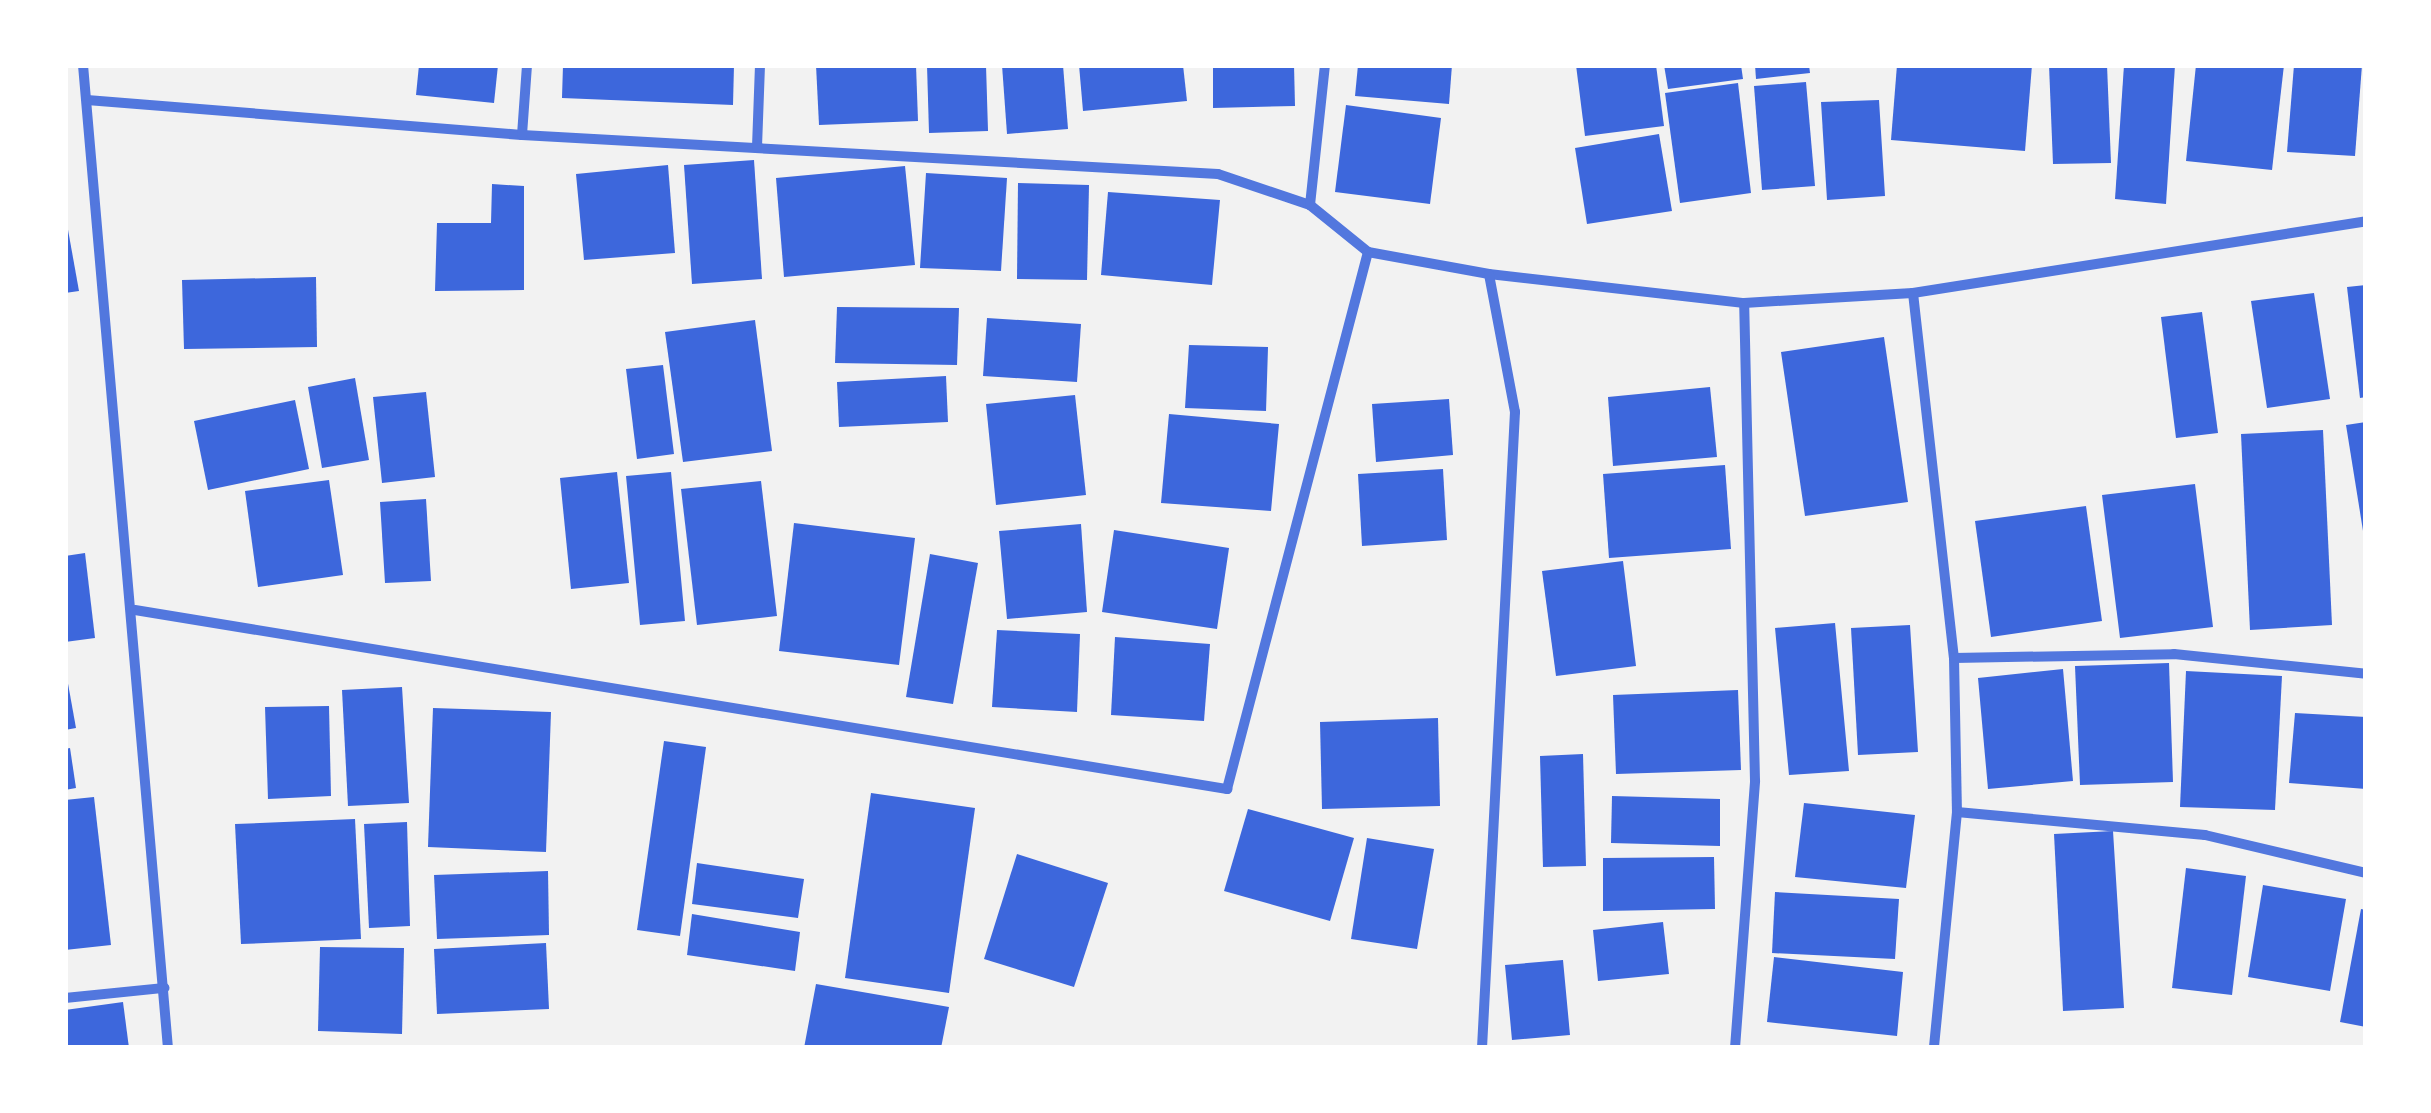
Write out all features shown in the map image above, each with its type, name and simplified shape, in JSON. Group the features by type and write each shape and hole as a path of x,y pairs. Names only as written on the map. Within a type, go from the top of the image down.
{"street":[{"path":"83,65 135,610 168,1048"},
{"path":"522,135 527,65"},
{"path":"758,147 760,65"},
{"path":"1310,204 1325,65"},
{"path":"87,100 522,135 1218,174 1310,204 1368,252 1489,274 1744,303 1913,292 2366,221"},
{"path":"135,610 1227,789 1368,252"},
{"path":"1482,1048 1516,412 1489,274"},
{"path":"1913,292 1954,658 1957,812 1934,1048"},
{"path":"1735,1048 1755,781 1744,303"},
{"path":"1954,658 2174,654 2366,674"},
{"path":"1957,812 2205,835 2366,873"},
{"path":"65,998 164,988"}],"building":[{"path":"419,65 498,65 494,103 416,95"},
{"path":"563,65 734,65 733,105 562,98"},
{"path":"816,65 916,65 918,121 819,125"},
{"path":"927,65 986,65 988,131 929,133"},
{"path":"1002,65 1063,65 1068,129 1007,134"},
{"path":"1079,65 1183,65 1187,101 1083,111"},
{"path":"1213,65 1294,65 1295,106 1213,108"},
{"path":"1358,65 1452,65 1449,104 1355,96"},
{"path":"1576,65 1656,65 1664,126 1585,136"},
{"path":"1664,65 1741,65 1743,79 1668,89"},
{"path":"1755,65 1809,65 1810,73 1756,79"},
{"path":"1897,65 2032,65 2025,151 1891,140"},
{"path":"2049,65 2107,65 2111,163 2053,164"},
{"path":"2124,65 2175,65 2166,204 2115,199"},
{"path":"2196,65 2284,65 2272,170 2186,161"},
{"path":"2294,65 2362,65 2355,156 2287,152"},
{"path":"1806,82 1815,186 1762,190 1754,86"},
{"path":"1738,83 1751,193 1680,203 1665,93"},
{"path":"1879,100 1885,196 1827,200 1821,102"},
{"path":"1346,105 1441,118 1430,204 1335,192"},
{"path":"1659,134 1672,211 1587,224 1575,148"},
{"path":"754,160 762,279 692,284 684,165"},
{"path":"668,165 675,253 584,260 576,174"},
{"path":"905,166 915,265 784,277 776,178"},
{"path":"926,173 1007,178 1001,271 920,268"},
{"path":"1018,183 1089,185 1087,280 1017,279"},
{"path":"492,184 524,186 524,290 435,291 437,223 491,223"},
{"path":"1108,192 1220,200 1212,285 1101,275"},
{"path":"65,213 79,291 65,293"},
{"path":"316,277 317,347 184,349 182,280"},
{"path":"2366,285 2366,397 2360,398 2347,287"},
{"path":"2314,293 2330,399 2267,408 2251,301"},
{"path":"837,307 959,308 957,365 835,363"},
{"path":"2202,312 2218,433 2176,438 2161,317"},
{"path":"987,318 1081,324 1077,382 983,376"},
{"path":"755,320 772,451 683,462 665,332"},
{"path":"1884,337 1908,502 1805,516 1781,352"},
{"path":"1189,345 1268,347 1266,411 1185,408"},
{"path":"663,365 674,454 637,459 626,369"},
{"path":"946,376 948,422 839,427 837,382"},
{"path":"355,378 369,460 322,468 308,387"},
{"path":"1710,387 1717,457 1613,466 1608,397"},
{"path":"426,392 435,477 382,483 373,397"},
{"path":"1075,395 1086,495 996,505 986,404"},
{"path":"1449,399 1453,455 1376,462 1372,404"},
{"path":"295,400 309,469 208,490 194,421"},
{"path":"1169,414 1279,424 1271,511 1161,503"},
{"path":"2366,422 2366,537 2364,537 2346,425"},
{"path":"2323,430 2332,625 2250,630 2241,434"},
{"path":"1725,465 1731,549 1609,558 1603,474"},
{"path":"1443,469 1447,540 1362,546 1358,474"},
{"path":"617,472 629,583 571,589 560,478"},
{"path":"671,472 685,621 640,625 626,476"},
{"path":"329,480 343,575 258,587 245,491"},
{"path":"761,481 777,616 697,625 681,489"},
{"path":"2195,484 2213,627 2120,638 2102,495"},
{"path":"426,499 431,581 385,583 380,502"},
{"path":"2086,506 2102,621 1991,637 1975,521"},
{"path":"794,523 915,538 899,665 779,651"},
{"path":"1081,524 1087,612 1007,619 999,531"},
{"path":"1114,530 1229,548 1217,629 1102,612"},
{"path":"85,553 95,638 65,642 65,556"},
{"path":"930,554 978,563 953,704 906,697"},
{"path":"1623,561 1636,666 1556,676 1542,571"},
{"path":"1835,623 1849,771 1789,775 1775,628"},
{"path":"1910,625 1918,752 1858,755 1851,628"},
{"path":"997,630 1080,634 1077,712 992,707"},
{"path":"1115,637 1210,644 1204,721 1111,715"},
{"path":"2169,663 2173,782 2080,785 2075,666"},
{"path":"65,667 76,728 65,730"},
{"path":"2063,669 2073,781 1988,789 1978,678"},
{"path":"2186,671 2282,676 2275,810 2180,807"},
{"path":"402,687 409,803 348,806 342,690"},
{"path":"1738,690 1741,770 1616,774 1613,695"},
{"path":"329,706 331,796 268,799 265,707"},
{"path":"433,708 551,712 546,852 428,847"},
{"path":"2295,713 2366,717 2366,789 2289,783"},
{"path":"1438,718 1440,806 1322,809 1320,722"},
{"path":"664,741 706,747 680,936 637,930"},
{"path":"70,748 76,788 65,790 65,749"},
{"path":"1583,754 1586,866 1543,867 1540,756"},
{"path":"871,793 975,808 949,993 845,978"},
{"path":"1612,796 1720,799 1720,846 1611,843"},
{"path":"94,797 111,945 65,950 65,800"},
{"path":"1804,803 1915,815 1906,888 1795,877"},
{"path":"1248,809 1354,838 1330,921 1224,891"},
{"path":"355,819 361,939 241,944 235,824"},
{"path":"407,822 410,926 369,928 364,824"},
{"path":"2113,831 2124,1008 2063,1011 2054,834"},
{"path":"1367,838 1434,849 1417,949 1351,939"},
{"path":"1017,854 1108,883 1074,987 984,959"},
{"path":"1714,857 1715,909 1603,911 1603,858"},
{"path":"697,863 804,879 798,918 692,904"},
{"path":"2186,868 2246,876 2232,995 2172,988"},
{"path":"548,871 549,935 437,939 434,875"},
{"path":"2263,885 2346,899 2330,991 2248,977"},
{"path":"1775,892 1899,899 1895,959 1772,953"},
{"path":"2361,909 2366,910 2366,1027 2340,1022"},
{"path":"692,914 800,932 795,971 687,955"},
{"path":"1663,922 1669,974 1598,981 1593,930"},
{"path":"546,943 549,1009 437,1014 434,949"},
{"path":"320,947 404,948 402,1034 318,1031"},
{"path":"1774,957 1903,972 1897,1036 1767,1022"},
{"path":"1563,960 1570,1035 1512,1040 1505,965"},
{"path":"816,984 949,1007 941,1048 804,1048"},
{"path":"123,1002 129,1048 65,1048 65,1010"}]}
